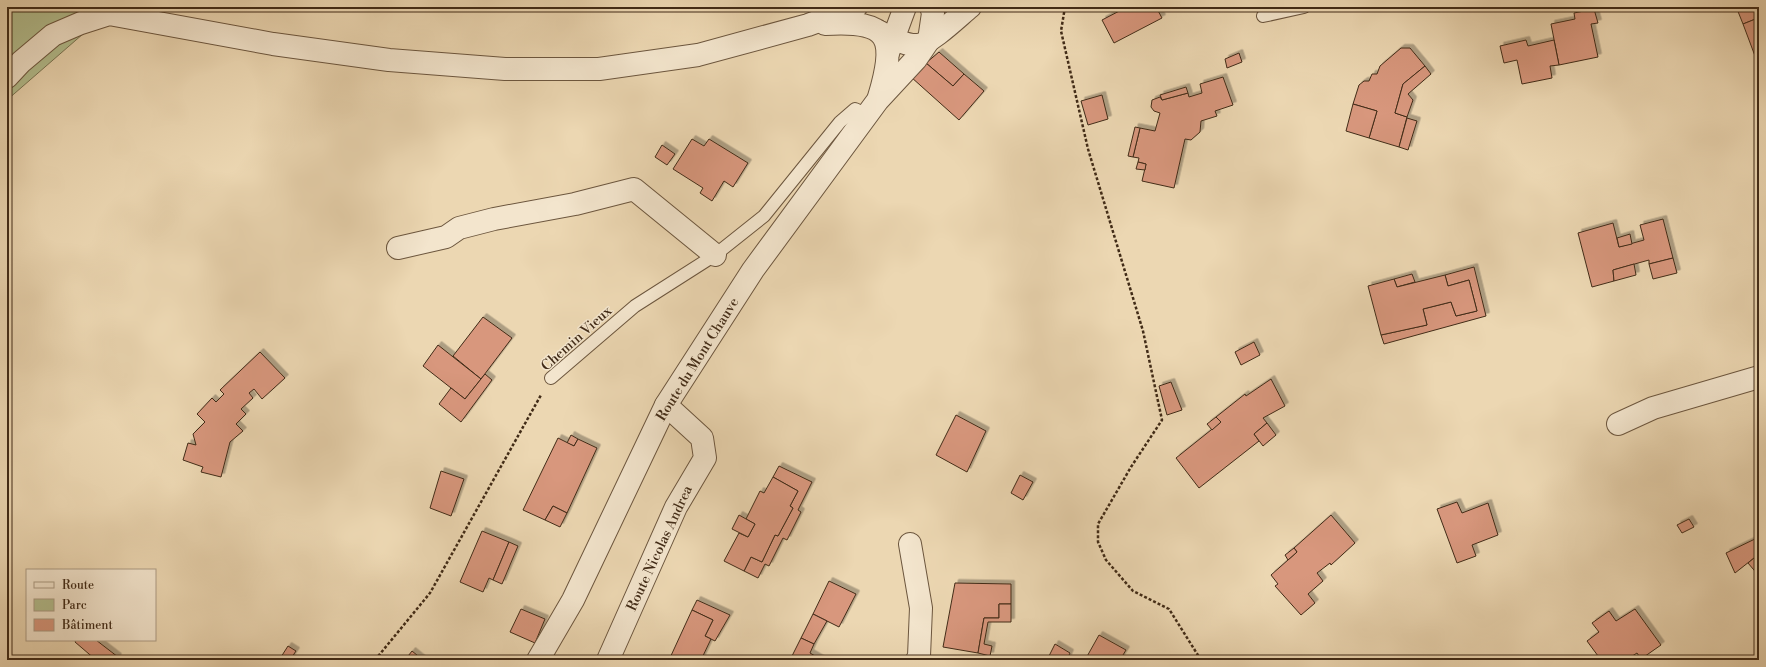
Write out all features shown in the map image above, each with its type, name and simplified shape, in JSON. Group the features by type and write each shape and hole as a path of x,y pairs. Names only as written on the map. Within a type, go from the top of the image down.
{"street":[{"path":"7,77 21,62 53,35 81,23 110,14 273,44 389,60 505,69 599,69 698,55 808,25 856,7"},
{"path":"873,107 886,73 887,41 905,7"},
{"path":"873,107 916,59 929,40 934,13 931,7"},
{"path":"808,25 845,23 859,24 887,41 918,45 929,40 970,7"},
{"name":"Route du Mont Chauve","path":"538,660 573,600 666,405 753,270 873,107"},
{"path":"398,248 446,236 460,228 494,219 575,204 634,189 715,255"},
{"path":"1618,424 1653,408 1759,377"},
{"name":"Route Nicolas Andrea","path":"608,660 676,507 705,458 702,438 666,405"},
{"path":"910,544 920,608 919,656 917,660"}],"lane":[{"path":"1263,16 1304,7"},
{"name":"Chemin Vieux","path":"551,378 634,306 715,255 764,216 840,122 855,109 873,107"}],"path":[{"path":"1065,7 1061,31 1088,148 1143,331 1162,420 1131,467 1098,524 1098,542 1106,560 1133,591 1169,610 1201,660"},
{"name":"Chemin Vieux","path":"375,660 430,593 488,493 551,378"}],"green space":[{"path":"7,7 114,7 7,100"}],"building":[{"path":"1127,7 1156,7 1162,18 1114,43 1102,20"},
{"path":"1743,7 1754,7 1758,18 1743,24 1737,9"},
{"path":"1594,9 1598,23 1591,24 1598,57 1559,65 1551,24 1575,19 1574,13"},
{"path":"1758,18 1759,55 1755,56 1743,24"},
{"path":"1526,40 1528,46 1554,40 1559,65 1550,66 1552,78 1522,84 1517,60 1504,63 1500,46"},
{"path":"1401,48 1410,48 1425,66 1403,84 1395,113 1407,117 1399,147 1369,138 1377,111 1353,104 1359,85 1364,81 1369,81 1372,74 1377,74 1380,66"},
{"path":"939,52 964,74 953,86 926,63"},
{"path":"1239,53 1242,62 1227,68 1225,59"},
{"path":"926,63 953,86 964,74 984,91 959,120 911,77"},
{"path":"1425,66 1431,74 1408,94 1413,100 1407,117 1395,113 1403,84"},
{"path":"1223,77 1233,105 1215,111 1217,116 1201,121 1200,132 1191,140 1185,139 1174,188 1142,181 1146,164 1138,162 1139,158 1133,157 1140,128 1155,131 1160,113 1154,111 1151,107 1152,100 1160,97 1162,100 1188,93 1189,97 1202,93 1200,84"},
{"path":"1186,87 1188,93 1162,100 1160,95"},
{"path":"1102,95 1108,119 1088,125 1081,101"},
{"path":"1353,104 1377,111 1369,138 1346,131"},
{"path":"1407,118 1417,121 1408,150 1399,147"},
{"path":"1135,127 1140,128 1133,157 1128,156"},
{"path":"692,139 704,146 709,139 748,163 733,187 724,181 712,201 700,193 703,188 673,169"},
{"path":"662,145 675,154 667,165 655,157"},
{"path":"1138,162 1146,164 1145,170 1136,169"},
{"path":"1663,219 1673,258 1649,264 1649,260 1613,270 1614,281 1592,287 1578,233 1613,223 1619,247 1644,240 1640,225"},
{"path":"1630,234 1632,244 1619,247 1617,238"},
{"path":"1673,258 1677,273 1653,279 1649,264"},
{"path":"1634,264 1636,275 1614,281 1613,270"},
{"path":"1474,267 1486,316 1384,344 1381,335 1427,325 1423,309 1451,302 1456,316 1477,311 1469,280 1448,286 1445,275"},
{"path":"1412,274 1415,282 1397,287 1394,279"},
{"path":"1445,275 1448,286 1469,280 1477,311 1456,316 1451,302 1423,309 1427,325 1381,335 1368,286 1394,279 1397,287"},
{"path":"483,317 512,338 481,379 453,356"},
{"path":"1254,342 1260,355 1241,365 1235,352"},
{"path":"438,345 481,379 465,399 423,366"},
{"path":"260,352 285,378 262,399 254,389 249,393 253,398 241,409 246,414 236,424 243,431 230,442 221,477 201,472 203,467 183,460 188,443 196,445 193,434 205,422 197,414 212,398 216,402 224,394 220,390"},
{"path":"485,374 492,380 461,422 439,404 451,388 465,399"},
{"path":"1271,379 1285,406 1263,418 1267,423 1254,434 1259,441 1199,488 1176,458 1221,422 1216,417 1245,394 1246,396"},
{"path":"1171,382 1182,410 1167,415 1159,386"},
{"path":"956,415 986,431 967,472 936,455"},
{"path":"1216,417 1221,422 1212,430 1207,424"},
{"path":"1267,423 1276,435 1263,446 1254,434"},
{"path":"571,435 578,439 574,446 567,443"},
{"path":"558,438 574,446 578,439 597,448 567,513 553,506 545,520 523,510"},
{"path":"779,466 812,482 798,510 801,512 787,540 783,538 769,566 765,564 758,578 744,571 751,557 762,562 775,535 778,536 793,508 790,506 798,491 773,477"},
{"path":"441,471 464,479 451,516 430,508"},
{"path":"1020,475 1033,482 1023,500 1011,493"},
{"path":"773,477 798,491 790,506 793,508 778,536 775,535 762,562 751,557 744,571 724,561 739,533 748,537 755,524 746,519 760,491 764,493"},
{"path":"1457,502 1462,513 1488,503 1498,535 1472,545 1476,556 1457,563 1437,509"},
{"path":"553,506 567,513 560,527 545,520"},
{"path":"739,515 755,524 748,537 732,529"},
{"path":"1331,515 1355,543 1331,565 1330,563 1317,573 1323,581 1308,594 1315,603 1301,615 1275,586 1278,584 1271,575 1297,552 1294,548"},
{"path":"1689,519 1694,527 1682,533 1677,525"},
{"path":"482,531 509,542 493,580 489,578 483,592 460,582"},
{"path":"1759,537 1759,554 1735,573 1726,553"},
{"path":"509,542 518,546 502,584 493,580"},
{"path":"1294,548 1297,552 1288,560 1285,555"},
{"path":"1759,554 1759,576 1748,563"},
{"path":"829,581 856,594 839,627 813,614"},
{"path":"955,583 1011,584 1011,604 999,604 999,618 984,618 978,653 943,647"},
{"path":"697,600 730,615 715,641 705,636 713,620 692,610"},
{"path":"999,604 1011,604 1011,622 988,622 984,644 992,646 990,656 978,653 984,618 999,618"},
{"path":"521,609 545,619 535,643 510,632"},
{"path":"1635,609 1661,645 1641,659 1637,653 1626,660 1601,660 1587,641 1599,632 1592,623 1609,611 1616,621"},
{"path":"692,610 713,620 705,636 711,639 701,660 669,660"},
{"path":"813,614 827,621 814,644 801,638"},
{"path":"1099,635 1126,650 1120,660 1085,660"},
{"path":"801,638 814,644 810,653 822,660 790,660"},
{"path":"97,641 118,657 116,660 96,660 75,642"},
{"path":"1055,644 1070,653 1067,660 1047,660"},
{"path":"288,646 296,651 290,660 286,660 281,657"},
{"path":"412,651 423,660 405,660"}]}
